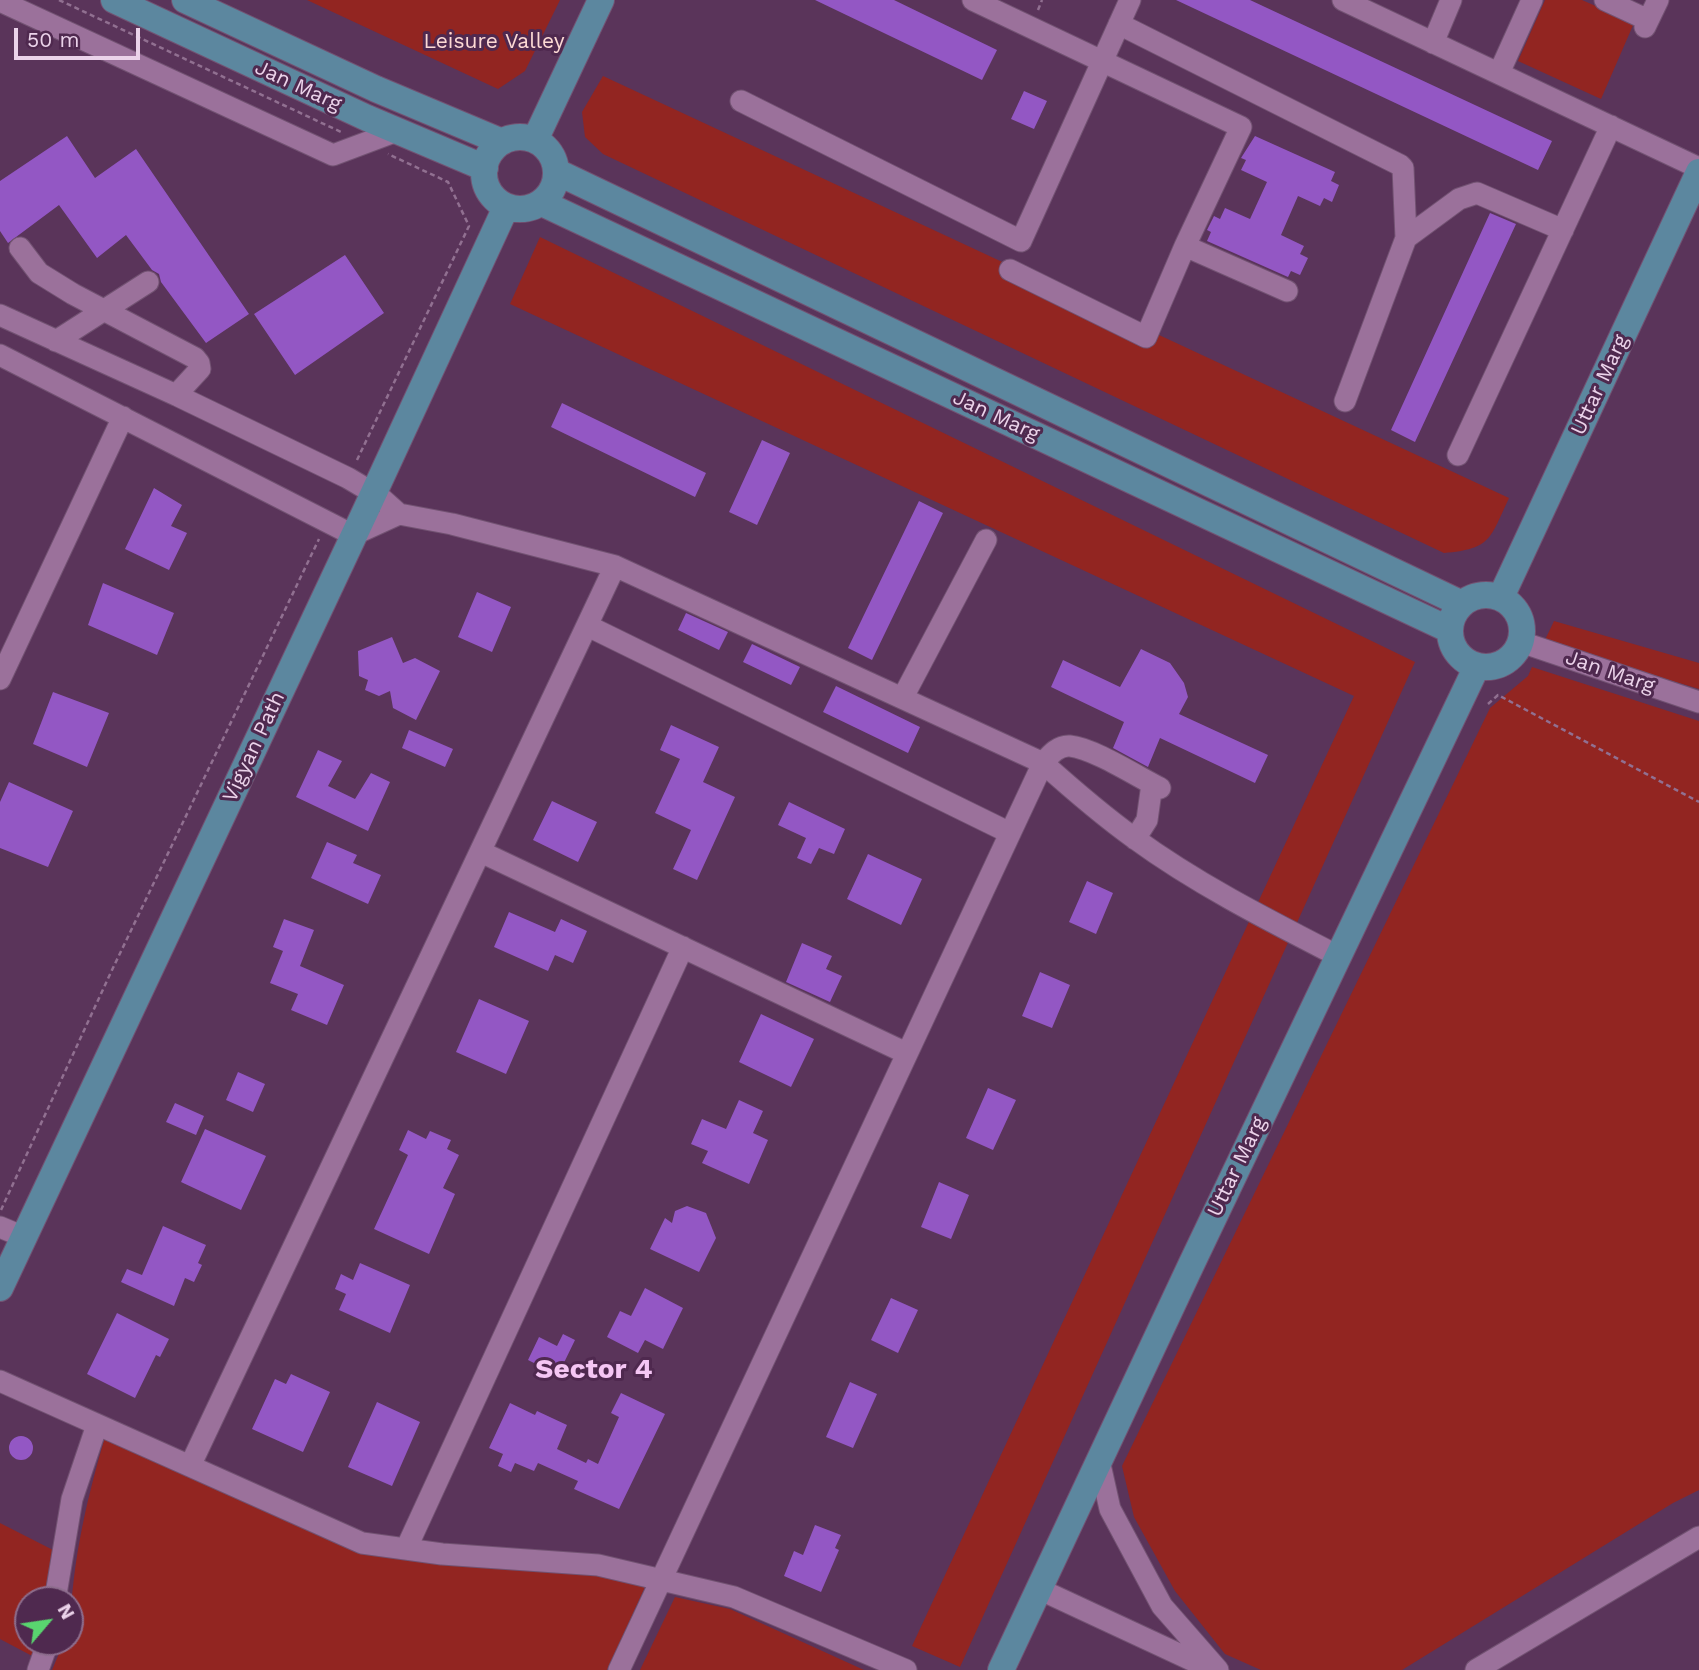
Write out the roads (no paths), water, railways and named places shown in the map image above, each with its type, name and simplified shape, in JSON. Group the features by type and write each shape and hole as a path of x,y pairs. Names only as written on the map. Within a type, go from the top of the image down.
{"main road":[{"name":"Jan Marg","path":"114,0 397,131 485,168"},
{"name":"Jan Marg","path":"185,0 376,89 502,142"},
{"path":"535,140 600,0"},
{"path":"523,137 535,140 554,160 554,188 542,203 527,209 506,206 494,198 487,187 485,168 487,159 502,142 523,137"},
{"name":"Uttar Marg","path":"1501,597 1699,170"},
{"name":"Jan Marg","path":"556,172 1462,604"},
{"name":"Jan Marg","path":"542,203 1450,630"},
{"name":"Vigyan Path","path":"0,1288 12,1232 374,494 506,206"},
{"path":"1489,594 1501,597 1512,605 1520,617 1522,629 1521,642 1513,656 1500,664 1484,667 1460,656 1453,644 1450,630 1453,616 1462,604 1473,597 1489,594"},
{"name":"Uttar Marg","path":"1001,1670 1477,666"}],"street":[{"path":"973,0 1101,62 1241,127 1146,337 1008,276 1021,241 1101,62 1130,0"},
{"path":"1343,0 1699,170"},
{"path":"1433,43 1451,0"},
{"path":"1499,73 1532,0"},
{"path":"1605,0 1646,24 1658,0"},
{"path":"0,1 332,155 397,131"},
{"path":"1119,24 1400,165 1404,172 1406,238 1345,401"},
{"path":"741,101 1021,241"},
{"path":"1458,455 1611,126"},
{"path":"1406,238 1459,199 1477,193 1563,230"},
{"path":"1185,246 1287,291"},
{"path":"20,248 39,274 195,358 200,369 176,395"},
{"path":"56,341 148,282"},
{"path":"0,315 176,395 348,478 399,514 452,524 615,566 1043,763 1135,839 1227,898 1338,956"},
{"path":"0,355 353,535 399,514"},
{"path":"0,679 123,417"},
{"path":"903,697 986,540"},
{"path":"190,1466 615,566"},
{"path":"588,626 1010,833"},
{"name":"Jan Marg","path":"1521,642 1699,702"},
{"path":"619,1670 1043,763 1056,749 1069,746 1090,752 1156,786 1147,820 1135,839"},
{"path":"481,852 906,1054"},
{"path":"405,1549 683,947"},
{"path":"0,1381 362,1543 442,1554 598,1564 734,1597 906,1670"},
{"path":"57,1586 72,1499 97,1425"},
{"path":"1099,1460 1110,1509 1162,1606 1219,1670"},
{"path":"1476,1670 1699,1537"},
{"path":"1039,1589 1213,1670"}],"district":[{"name":"Sector 4","path":"594,1370"}],"park label":[{"name":"Leisure Valley","path":"494,42"}]}
